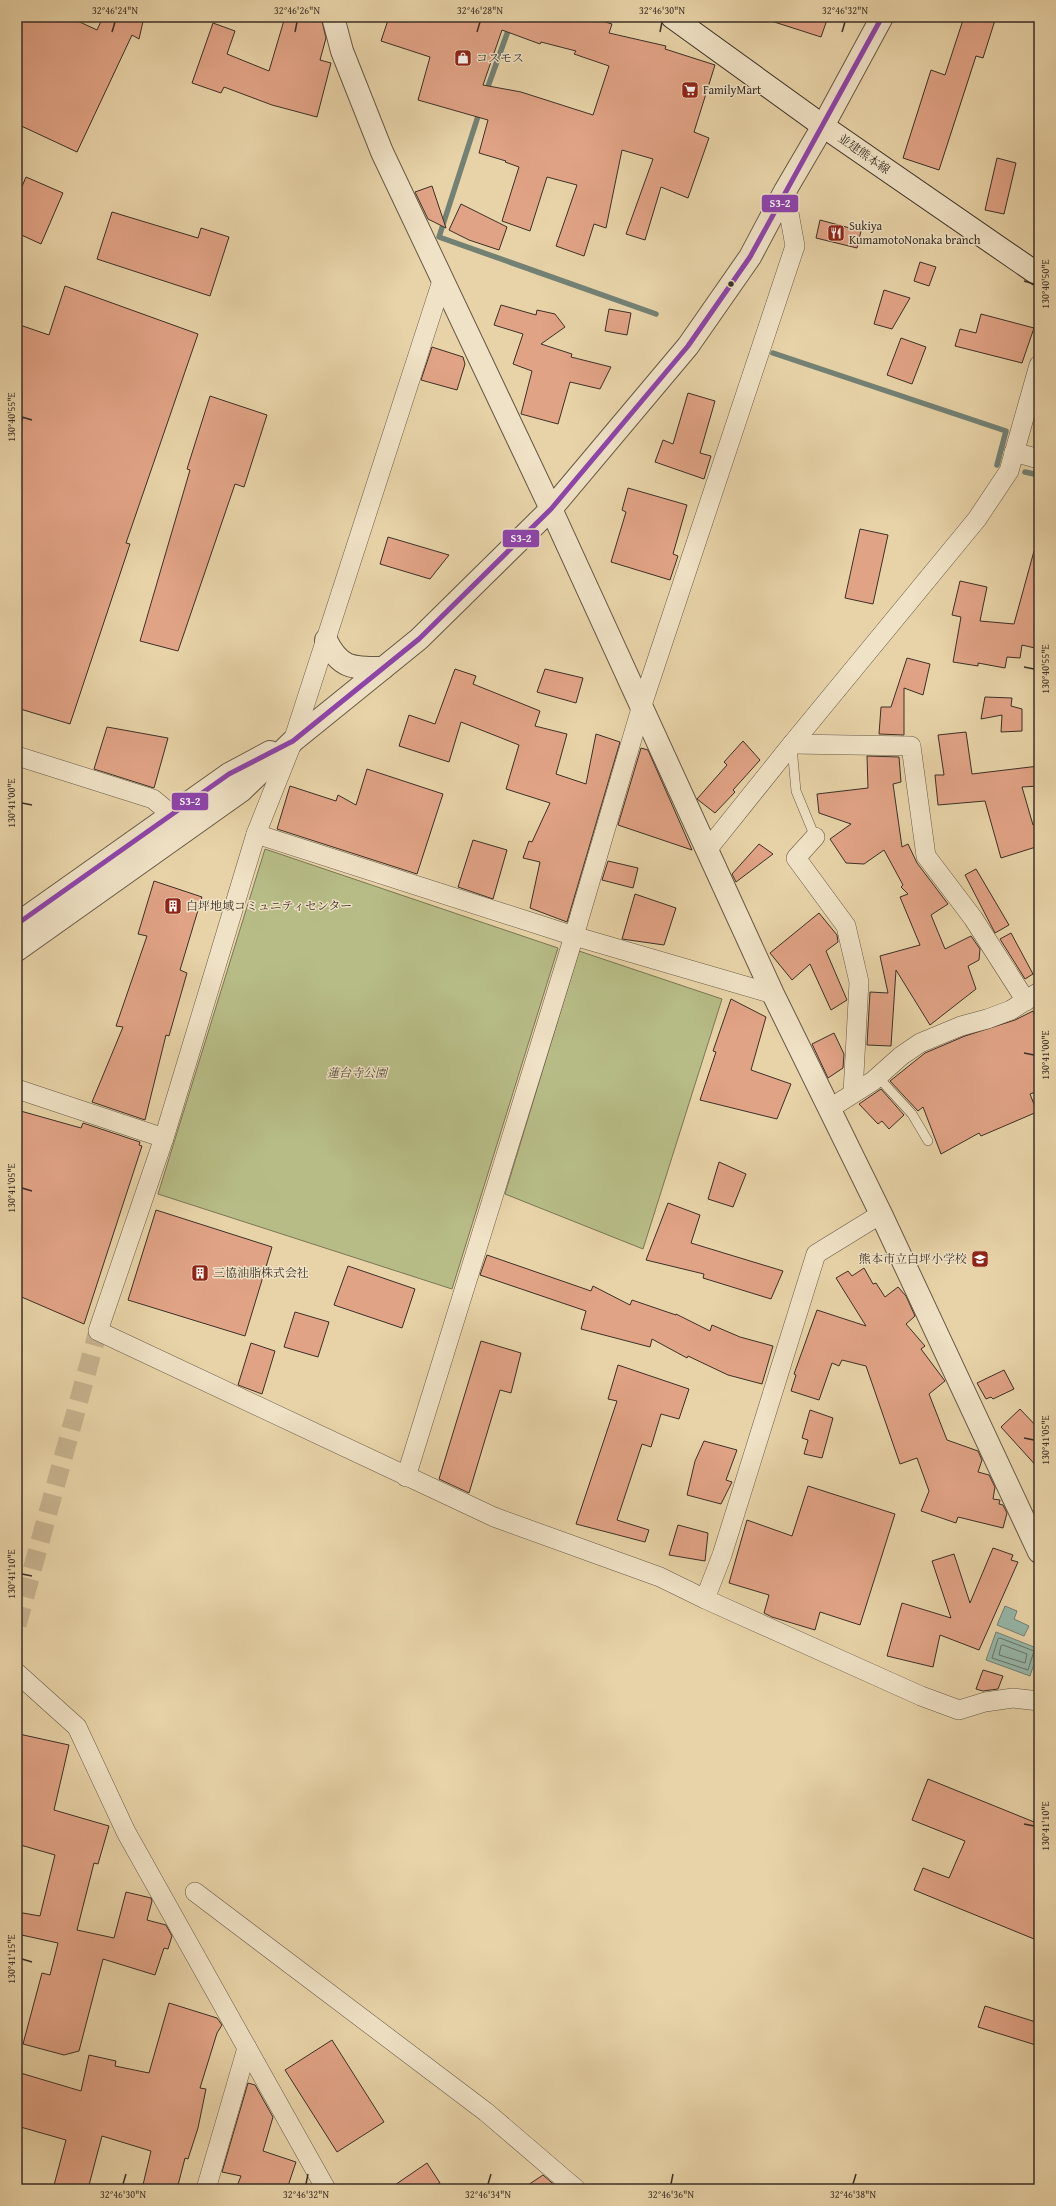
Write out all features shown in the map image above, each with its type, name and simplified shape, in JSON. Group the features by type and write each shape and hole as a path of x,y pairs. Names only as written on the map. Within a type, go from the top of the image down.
{"street":[{"path":"333,17 342,51 382,152 551,509 773,994 828,1109 881,1214 1039,1552"},
{"path":"17,950 241,791 293,741 419,639 551,509 688,346 750,257 784,191 823,126 882,17"},
{"name":"並建熊本線","path":"676,18 823,126 1039,275"},
{"path":"406,1477 574,936 642,705 796,246 784,191"},
{"path":"442,280 293,741 256,834 164,1138 98,1331 406,1477 494,1517 660,1577 705,1600 921,1696 959,1710 985,1702 1013,1698 1039,1701"},
{"path":"707,850 977,519 1009,471 1039,365"},
{"path":"1014,452 1039,459"},
{"path":"326,640 333,656 346,664 360,668 383,668"},
{"path":"17,924 229,774 293,741"},
{"path":"792,744 911,746 926,856 1033,996 1004,1013 961,1026 920,1043 901,1056 878,1077 828,1109"},
{"path":"17,756 153,799 171,814"},
{"path":"256,834 574,936 773,994"},
{"path":"815,837 796,858 846,926 859,982 853,1094"},
{"path":"17,1089 164,1138"},
{"path":"705,1600 722,1555 816,1254 881,1214"},
{"path":"17,1673 76,1727 126,1832 326,2189"},
{"path":"195,1892 486,2112 576,2189"},
{"path":"206,2189 247,2048"}],"lane":[{"path":"792,744 796,791 815,837"},
{"path":"878,1077 912,1114 928,1141"}],"green space":[{"name":"蓮台寺公園","path":"265,849 558,948 452,1289 158,1194"},
{"path":"579,951 722,999 643,1249 505,1194"}],"water":[{"path":"1005,1606 1017,1611 1014,1619 1029,1626 1024,1636 997,1625"},
{"path":"996,1632 1039,1649 1030,1676 986,1660"}],"building":[{"path":"17,17 69,17 97,30 103,17 144,17 139,39 132,35 77,152 17,124"},
{"path":"285,17 321,17 326,38 320,60 331,63 317,117 272,105 224,87 221,93 192,83 213,23 235,31 227,54 269,71"},
{"path":"389,17 573,17 585,20 588,17 612,24 609,33 666,46 665,49 715,65 694,132 709,138 688,198 661,187 645,240 626,234 653,159 622,150 606,228 594,224 584,256 556,246 577,185 547,177 530,231 502,221 519,167 505,162 506,161 479,153 488,120 418,100 430,57 381,41","holes":["502,30 540,44 541,42 576,51 574,54 609,66 593,115 521,92 483,85"]},
{"path":"769,17 828,17 821,37 768,20"},
{"path":"964,17 996,17 983,58 976,56 939,170 903,158 931,70 945,75"},
{"path":"997,158 1016,163 1004,214 985,210"},
{"path":"26,177 63,193 41,244 17,233 17,198"},
{"path":"432,186 446,228 428,219 415,192"},
{"path":"461,204 507,227 499,250 469,240 449,230"},
{"path":"112,212 198,238 201,228 229,237 210,296 97,259"},
{"path":"820,220 861,231 857,248 816,238"},
{"path":"920,262 936,267 929,286 914,281"},
{"path":"65,286 198,334 126,543 130,544 70,724 17,708 17,438 23,418 17,417 17,324 49,335"},
{"path":"884,290 910,298 892,329 874,324"},
{"path":"501,305 536,315 537,310 555,314 565,327 541,344 572,354 571,357 611,367 600,389 570,382 558,424 521,414 532,371 513,364 523,334 494,325"},
{"path":"609,309 631,313 627,335 605,331"},
{"path":"981,314 1034,328 1022,363 955,346 960,329 976,333"},
{"path":"901,338 926,347 912,384 887,375"},
{"path":"432,347 463,357 465,364 457,390 421,380"},
{"path":"688,393 715,401 700,453 711,456 704,479 655,462 663,440 673,444"},
{"path":"210,396 267,415 244,487 235,484 178,651 140,641 190,470 187,469"},
{"path":"628,488 687,505 673,554 678,556 670,580 611,562 626,512 622,510"},
{"path":"860,529 888,535 873,604 845,598"},
{"path":"388,537 449,555 430,579 380,564"},
{"path":"1034,551 1039,552 1039,649 1022,645 1020,658 1007,657 1005,668 978,663 978,666 953,662 961,617 952,615 960,581 987,587 980,621 1014,624"},
{"path":"907,658 930,664 923,695 904,688 904,735 879,734 881,707 891,707"},
{"path":"455,669 476,676 473,684 540,711 535,726 567,734 556,774 586,784 596,734 620,742 567,922 530,908 540,862 523,858 529,841 532,842 550,803 506,789 519,745 461,722 449,762 399,746 409,715 435,724"},
{"path":"545,669 583,678 576,703 537,692"},
{"path":"985,697 1012,698 1011,706 1022,709 1022,731 1001,732 1002,715 981,719"},
{"path":"107,727 168,738 154,788 94,769"},
{"path":"966,732 972,774 1039,766 1039,786 1022,787 1033,825 1039,824 1039,846 1001,858 985,801 938,805 935,775 944,775 938,735"},
{"path":"743,741 760,760 733,790 735,792 715,813 697,799 727,765 724,762"},
{"path":"641,748 648,750 692,850 618,825"},
{"path":"867,756 899,757 901,782 893,784 902,847 908,844 917,863 948,904 931,915 945,949 971,936 980,949 979,960 968,966 976,989 930,1025 896,970 891,1046 867,1045 870,992 888,993 880,956 920,945 900,897 908,894 901,887 903,885 884,850 864,864 846,863 830,839 851,824 819,813 817,794 868,788"},
{"path":"367,769 443,794 417,874 277,829 290,786 336,801 338,795 356,805"},
{"path":"473,840 507,850 493,899 458,887"},
{"path":"759,844 773,854 736,882 732,874"},
{"path":"608,861 638,868 633,888 602,880"},
{"path":"976,869 1009,925 995,933 965,875"},
{"path":"154,881 202,897 180,970 187,973 169,1036 166,1035 145,1120 92,1102 123,1027 116,1026 147,936 138,934"},
{"path":"635,894 676,908 664,945 622,939"},
{"path":"819,913 837,935 838,942 826,951 847,1000 831,1010 810,964 792,980 770,953"},
{"path":"1011,933 1033,974 1025,979 1000,939"},
{"path":"731,999 766,1017 751,1070 791,1084 777,1119 700,1100 716,1052 713,1051"},
{"path":"1033,1011 1039,1025 1039,1091 1030,1094 1037,1112 981,1136 979,1133 941,1154 923,1107 918,1111 890,1081 925,1053 965,1036 1015,1020"},
{"path":"834,1033 844,1054 843,1068 828,1078 812,1044"},
{"path":"881,1089 904,1115 889,1129 882,1121 878,1124 859,1104"},
{"path":"17,1110 81,1128 83,1123 140,1142 139,1145 142,1146 84,1324 17,1295"},
{"path":"719,1162 746,1174 733,1207 708,1199"},
{"path":"668,1203 700,1215 691,1243 783,1271 771,1299 703,1278 704,1274 646,1260"},
{"name":"三協油脂株式会社","path":"156,1210 272,1247 245,1336 128,1300"},
{"path":"487,1255 591,1291 593,1286 630,1305 632,1300 676,1314 710,1331 712,1325 740,1337 773,1346 762,1384 728,1375 688,1356 687,1358 652,1339 650,1347 581,1329 586,1311 480,1275"},
{"path":"348,1266 415,1289 402,1328 334,1305"},
{"path":"864,1268 873,1284 876,1283 885,1297 898,1287 906,1296 915,1316 906,1324 925,1346 921,1349 945,1381 929,1394 947,1440 978,1451 982,1460 978,1472 989,1475 995,1487 993,1499 1000,1500 999,1504 1003,1505 1007,1513 1003,1528 958,1517 956,1523 921,1511 929,1491 917,1458 900,1464 866,1366 842,1360 839,1366 832,1363 819,1400 791,1391 796,1375 794,1374 817,1310 866,1326 836,1278 848,1271 852,1276"},
{"path":"295,1312 329,1322 318,1357 284,1347"},
{"path":"481,1341 521,1353 511,1393 500,1390 469,1493 439,1479"},
{"path":"251,1343 275,1351 262,1394 238,1385"},
{"path":"618,1365 689,1389 679,1419 661,1414 651,1447 642,1444 617,1520 649,1530 645,1542 576,1524 617,1401 608,1399"},
{"path":"1004,1370 1014,1389 993,1399 991,1397 986,1399 977,1383"},
{"path":"1020,1409 1039,1429 1039,1469 1001,1427"},
{"path":"810,1410 833,1418 822,1458 804,1454 808,1440 802,1438"},
{"path":"704,1441 737,1450 726,1480 732,1482 721,1504 687,1495 695,1461"},
{"path":"808,1486 895,1514 860,1625 820,1612 815,1630 772,1617 764,1613 769,1595 729,1583 747,1520 792,1536"},
{"path":"678,1525 708,1533 705,1561 669,1555"},
{"path":"993,1548 1013,1555 1011,1560 1018,1562 979,1650 940,1635 933,1667 887,1656 902,1603 951,1618 932,1561 954,1554 970,1603"},
{"path":"983,1670 1003,1676 998,1689 983,1691 976,1689"},
{"path":"19,1734 69,1745 54,1810 109,1826 98,1864 94,1863 77,1930 114,1938 126,1892 151,1898 152,1901 147,1920 166,1925 172,1936 168,1949 164,1948 155,1975 103,1959 79,2051 64,2055 23,2044 42,1973 50,1975 58,1943 17,1934 17,1912 40,1916 55,1855 17,1844 17,1743"},
{"path":"928,1779 1039,1824 1039,1941 914,1890 923,1868 949,1878 965,1841 912,1820"},
{"path":"169,2003 217,2018 222,2025 217,2033 200,2088 206,2089 198,2128 188,2159 185,2158 177,2189 142,2189 151,2151 102,2136 88,2189 53,2189 66,2140 17,2126 17,2072 81,2091 89,2055 116,2061 115,2066 149,2073"},
{"path":"985,2006 1039,2023 1039,2046 978,2027"},
{"path":"332,2040 384,2122 337,2152 285,2070"},
{"path":"248,2083 255,2085 273,2117 263,2151 296,2162 287,2189 246,2189 237,2186 241,2176 222,2172"},
{"path":"427,2163 440,2183 430,2189 389,2189"},
{"path":"543,2175 559,2189 522,2189"}],"waterway":[{"path":"486,92 513,17"},
{"path":"480,110 439,237 656,314"},
{"path":"773,353 1006,431 997,465"},
{"path":"1025,472 1039,475"}],"tunnel":[{"path":"17,1625 98,1331"}],"transit line":[{"name":"S3-2","path":"17,924 229,774 293,741 419,639 551,509 688,346 750,257 882,17"}],"place":[{"name":"コスモス","path":"463,58"},
{"name":"FamilyMart","path":"690,90"},
{"name":"Sukiya KumamotoNonaka branch","path":"836,233"},
{"name":"白坪地域コミュニティセンター","path":"173,906"},
{"name":"熊本市立白坪小学校","path":"980,1259"},
{"name":"三協油脂株式会社","path":"200,1273"}]}
